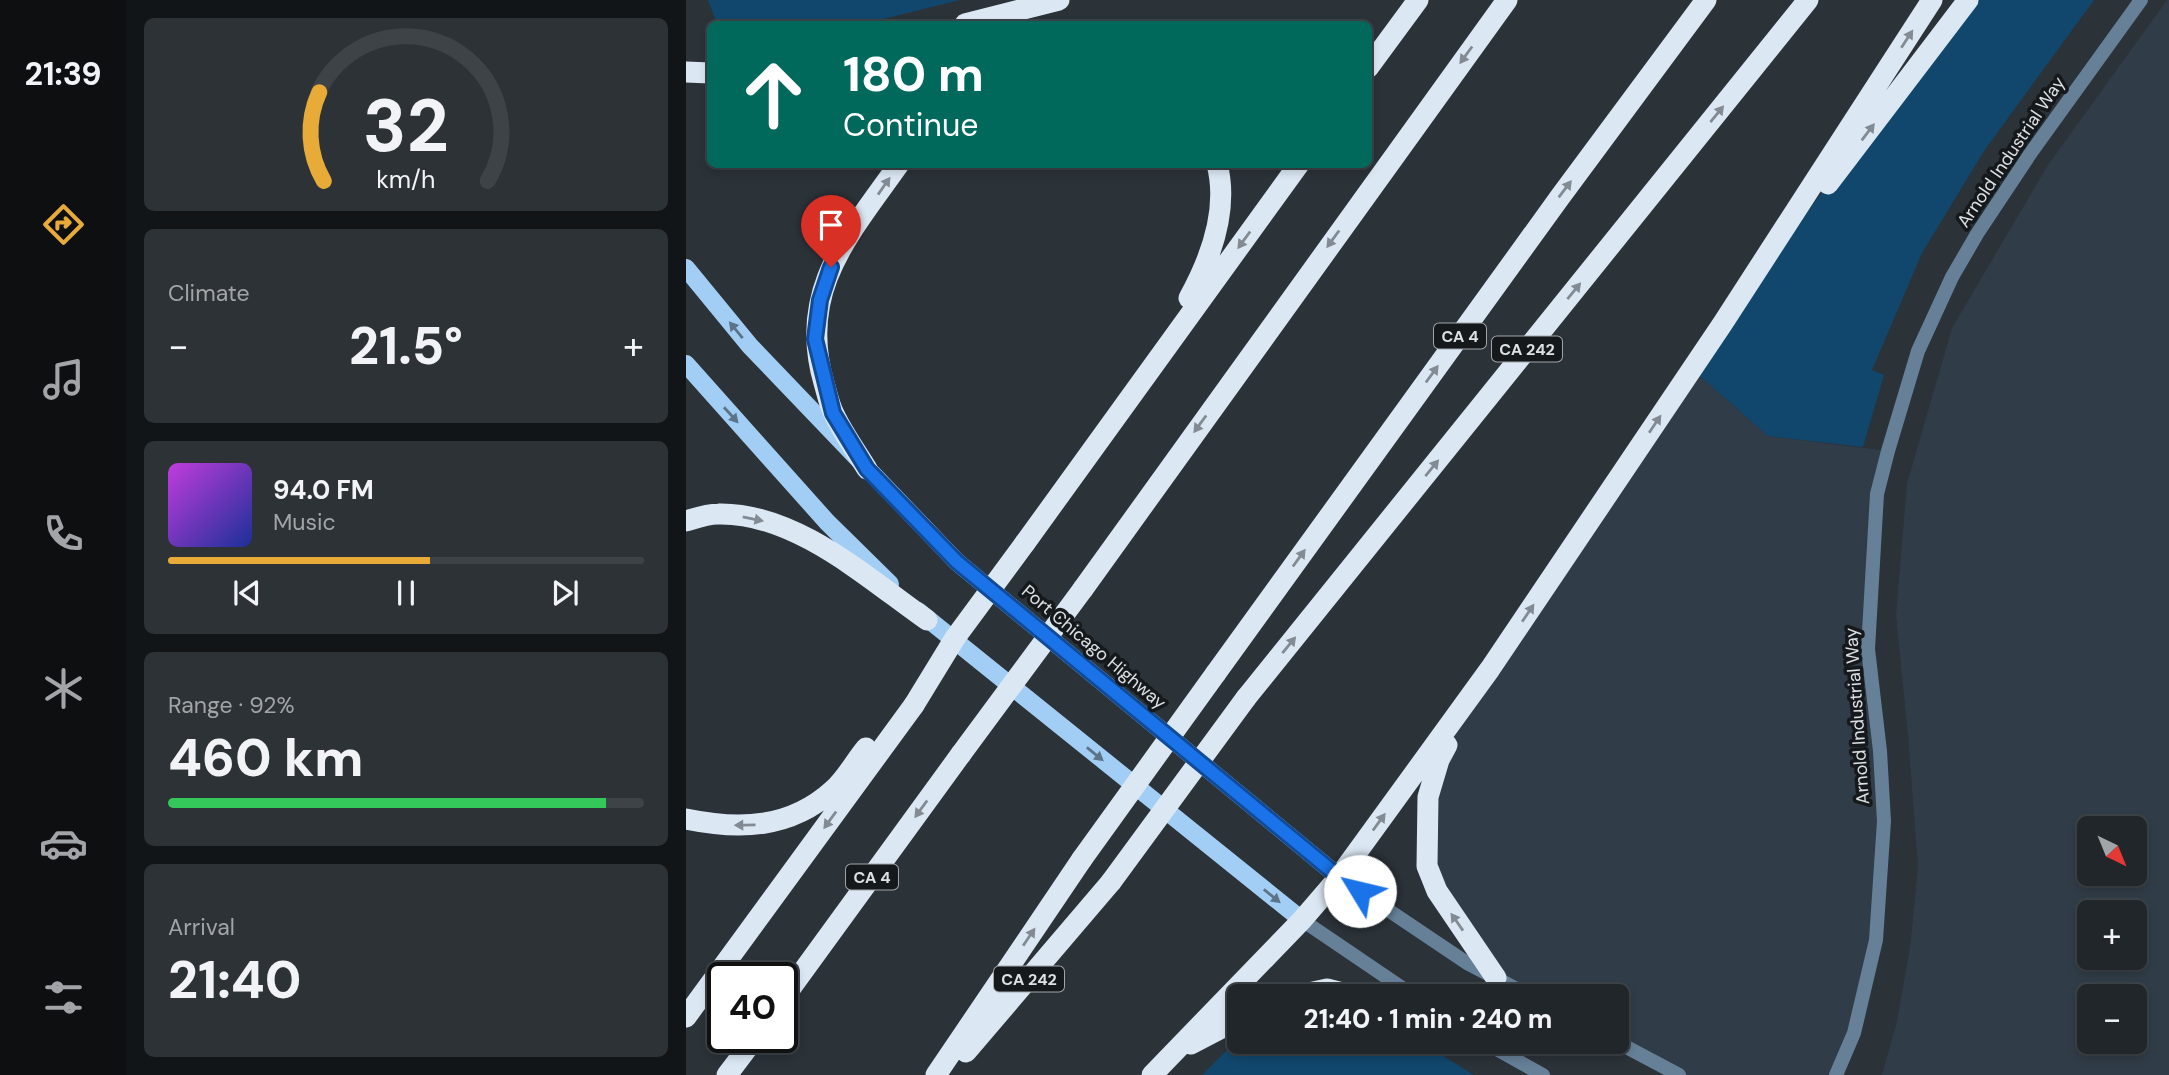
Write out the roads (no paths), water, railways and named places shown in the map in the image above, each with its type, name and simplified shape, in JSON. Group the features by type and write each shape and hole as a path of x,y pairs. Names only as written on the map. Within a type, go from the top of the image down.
{"highway":[{"path":"977,21 1059,0"},
{"path":"1372,63 1418,0"},
{"name":"CA 4","path":"798,978 1083,589 1507,0"},
{"name":"CA 4","path":"936,1075 1082,859 1560,197 1706,0"},
{"name":"CA 242","path":"946,1075 1111,882 1246,698 1808,0"},
{"path":"1152,1075 1302,920 1339,877 1490,669 1723,323 1933,0"},
{"path":"1723,323 1968,0"},
{"path":"686,72 707,73"},
{"path":"867,469 833,413 815,339 820,300 831,267 848,237 896,168"},
{"path":"1145,376 1198,281 1213,247 1221,210 1217,168"},
{"path":"686,1017 955,638 1296,168"},
{"path":"686,521 717,514 753,517 787,527 818,544 927,620"},
{"path":"1490,669 1438,760 1428,797 1427,866 1437,891 1496,978"},
{"path":"686,819 748,826 796,814 834,790 910,701"},
{"path":"1173,1053 1227,1025"},
{"path":"727,1075 744,1053"}],"main road":[{"name":"Port Chicago Highway","path":"686,268 750,346 957,562 1339,877"},
{"path":"686,364 827,522 927,620 1302,920"}],"street":[{"name":"Arnold Industrial Way","path":"1836,1075 1854,1033 1876,940 1884,821 1880,751 1868,649 1877,494 1888,451 1918,351 1952,277 2030,154 2141,0"},
{"name":"Port Chicago Highway","path":"1339,877 1467,963 1507,984"},
{"path":"1302,920 1396,984"},
{"path":"1629,1048 1679,1075"},
{"path":"1505,1054 1543,1075"}]}
